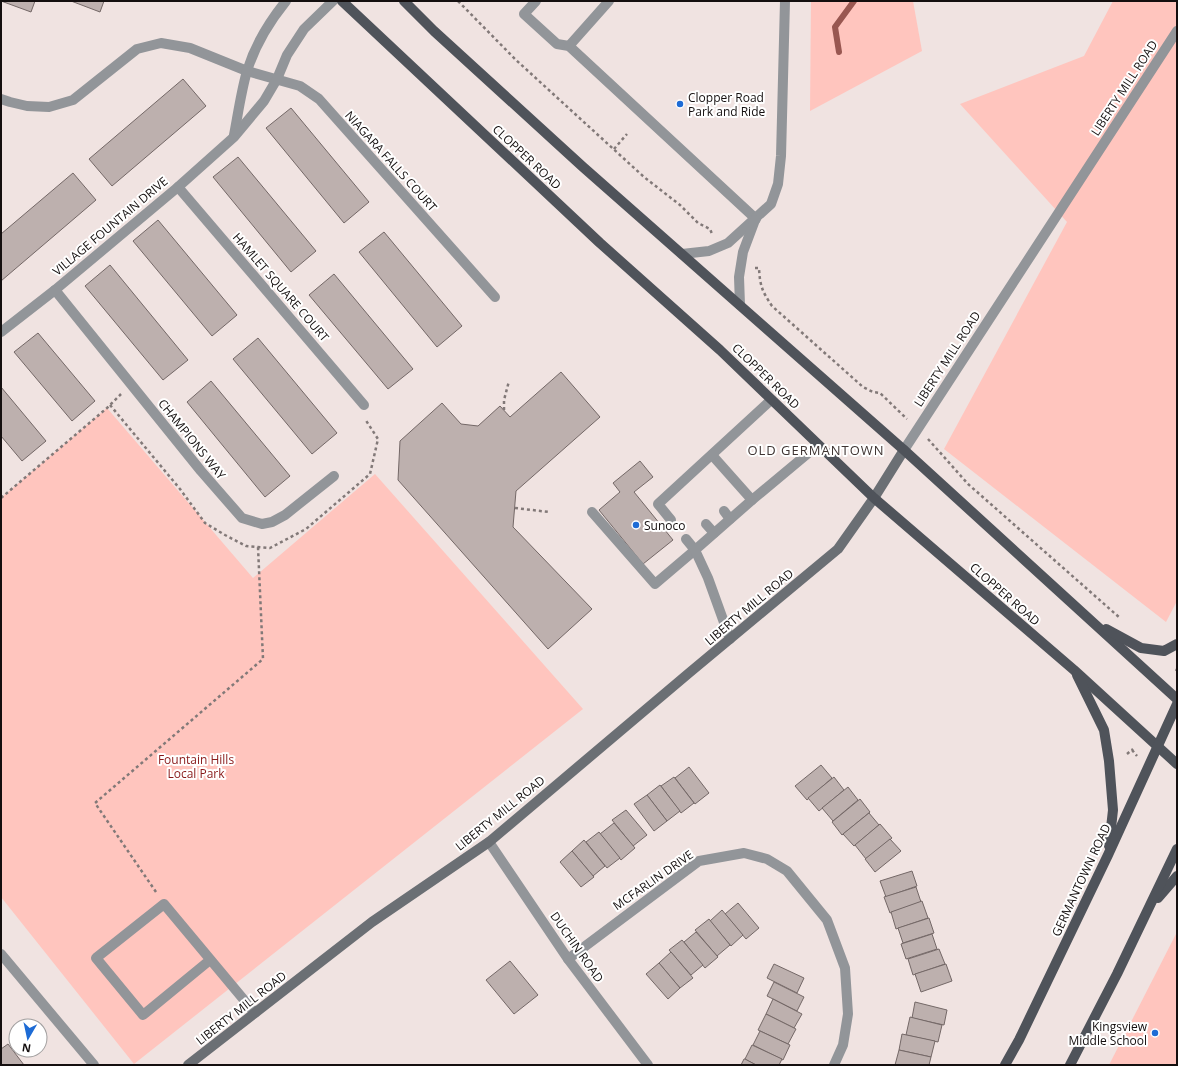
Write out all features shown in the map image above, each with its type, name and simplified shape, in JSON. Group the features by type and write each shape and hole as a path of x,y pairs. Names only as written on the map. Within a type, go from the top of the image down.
{"main road":[{"name":"CLOPPER ROAD","path":"342,1 600,243 720,350 874,498 1074,670 1177,764"},
{"path":"404,1 434,31 583,168 904,450 1177,699"},
{"path":"1093,622 1141,648 1164,651 1177,644"},
{"path":"1074,670 1104,730 1109,761 1113,810 1108,855"},
{"name":"GERMANTOWN ROAD","path":"1005,1065 1019,1040 1108,855 1177,704"},
{"path":"1070,1065 1117,974 1177,849"},
{"path":"1149,908 1177,876"}],"street":[{"path":"234,137 247,71 261,38 275,14 286,1"},
{"name":"VILLAGE FOUNTAIN DRIVE","path":"1,332 55,290 178,187 234,137 264,101 287,55 304,29 333,1"},
{"path":"536,1 524,14 557,44 569,46 756,219"},
{"path":"569,46 609,1"},
{"path":"682,254 709,251 728,243 771,204 778,184 781,156 785,1"},
{"name":"LIBERTY MILL ROAD","path":"188,1065 372,922 489,842 838,549 874,498 1177,31"},
{"name":"NIAGARA FALLS COURT","path":"1,99 26,106 48,107 73,100 137,49 162,43 190,48 247,71 300,86 318,99 495,297"},
{"name":"HAMLET SQUARE COURT","path":"178,187 364,405"},
{"path":"740,306 739,277 743,252 756,219"},
{"name":"CHAMPIONS WAY","path":"55,290 201,471 242,518 262,524 272,522 285,514 334,476"},
{"path":"671,520 658,504 678,492 695,477 712,454 771,400"},
{"path":"592,512 655,584 714,533 727,515 752,500 818,445"},
{"path":"712,454 752,500"},
{"path":"706,524 714,533"},
{"path":"686,539 695,550 708,578 730,639"},
{"name":"DUCHIN ROAD","path":"489,842 568,958 648,1065"},
{"name":"MCFARLIN DRIVE","path":"568,958 699,861 744,853 767,859 787,871 827,920 846,968 848,1014 843,1046 834,1065"},
{"path":"210,960 143,1015 96,958 164,904 254,1013"},
{"path":"1,954 94,1065"}],"path":[{"path":"458,1 516,60 644,177 680,205 698,223 710,229 716,248"},
{"path":"614,149 627,134"},
{"path":"741,268 759,268 760,282 764,293 772,306 863,387 880,394 888,400"},
{"path":"504,410 504,400 509,381"},
{"path":"2,496 110,405 131,384"},
{"path":"110,405 180,490 205,523 225,536 246,546 270,548 306,529 370,474 378,439 362,414 364,405"},
{"path":"934,446 944,459 968,484 1124,622"},
{"path":"515,508 549,512"},
{"path":"164,904 95,803 263,659 258,547"},
{"path":"1127,754 1138,746"}],"green space":[{"path":"811,1 913,1 922,51 810,111"},
{"path":"1113,1 1177,1 1177,601 1166,622 944,449 1067,222 960,104 1084,56"},
{"name":"Fountain Hills Local Park","path":"107,408 253,578 375,474 583,709 134,1064 1,897 1,498"},
{"name":"Kingsview Middle School","path":"1177,932 1177,1065 1109,1065"}],"building":[{"path":"1,1 35,1 31,12"},
{"path":"71,1 104,1 100,12"},
{"path":"183,79 206,106 112,186 89,159"},
{"path":"291,108 369,202 344,223 266,128"},
{"path":"238,157 316,251 291,272 213,177"},
{"path":"73,173 96,200 1,281 1,234"},
{"path":"158,220 237,315 212,336 133,241"},
{"path":"384,232 462,326 437,347 359,252"},
{"path":"110,265 188,360 163,380 85,286"},
{"path":"334,274 413,369 388,389 309,295"},
{"path":"38,333 95,401 72,421 14,352"},
{"path":"258,338 337,433 312,454 233,359"},
{"path":"561,372 600,417 516,491 513,527 592,609 548,649 398,480 400,441 442,403 461,424 478,426 500,406 510,417"},
{"path":"211,381 290,476 265,497 187,402"},
{"path":"1,387 46,441 22,461 1,436"},
{"name":"Sunoco","path":"640,461 653,477 634,492 673,540 643,564 599,510 620,492 613,483"},
{"path":"821,765 832,778 807,800 795,786"},
{"path":"689,767 709,793 695,804 675,778"},
{"path":"674,777 694,803 681,813 661,786"},
{"path":"834,777 844,790 819,811 808,798"},
{"path":"660,785 680,811 667,821 647,795"},
{"path":"848,787 858,800 833,821 822,808"},
{"path":"647,795 667,821 654,831 634,804"},
{"path":"860,799 870,812 842,835 832,822"},
{"path":"626,810 647,835 633,846 612,820"},
{"path":"869,813 879,825 854,846 843,834"},
{"path":"614,823 635,848 621,860 600,834"},
{"path":"880,824 892,838 866,859 855,845"},
{"path":"599,832 620,858 607,868 586,842"},
{"path":"890,839 901,851 875,872 865,859"},
{"path":"584,840 605,866 593,876 572,851"},
{"path":"572,851 594,877 581,887 560,862"},
{"path":"912,871 917,886 886,897 880,881"},
{"path":"916,887 921,902 890,913 884,897"},
{"path":"922,901 928,918 896,929 891,912"},
{"path":"738,903 759,928 746,939 725,914"},
{"path":"722,910 743,935 731,946 710,921"},
{"path":"929,918 934,933 903,943 898,928"},
{"path":"709,919 730,945 717,956 695,930"},
{"path":"696,932 718,957 705,968 684,942"},
{"path":"932,934 937,949 906,959 901,944"},
{"path":"682,940 703,965 691,975 669,950"},
{"path":"939,949 945,964 913,975 908,959"},
{"path":"671,952 693,978 680,988 659,963"},
{"path":"510,961 538,995 514,1014 486,980"},
{"path":"659,963 680,988 668,999 646,974"},
{"path":"774,964 804,978 797,993 767,978"},
{"path":"946,964 952,981 921,992 915,974"},
{"path":"774,982 804,997 797,1011 767,996"},
{"path":"773,999 802,1014 794,1028 766,1014"},
{"path":"915,1002 947,1010 944,1025 912,1018"},
{"path":"766,1014 796,1029 788,1044 758,1030"},
{"path":"910,1017 942,1025 938,1042 906,1035"},
{"path":"760,1031 790,1045 783,1060 753,1045"},
{"path":"902,1034 935,1041 931,1057 899,1050"},
{"path":"8,1044 8,1058 19,1058 24,1065 1,1065 1,1049"},
{"path":"752,1045 782,1059 779,1065 756,1065 745,1059"},
{"path":"899,1050 931,1057 929,1065 895,1065"},
{"path":"745,1059 756,1065 741,1065"}],"waterway":[{"path":"839,52 835,27 854,1"}],"place":[{"name":"Clopper Road Park and Ride","path":"680,104"},
{"name":"Sunoco","path":"636,525"},
{"name":"Kingsview Middle School","path":"1155,1033"}],"district":[{"name":"OLD GERMANTOWN","path":"816,450"}]}
